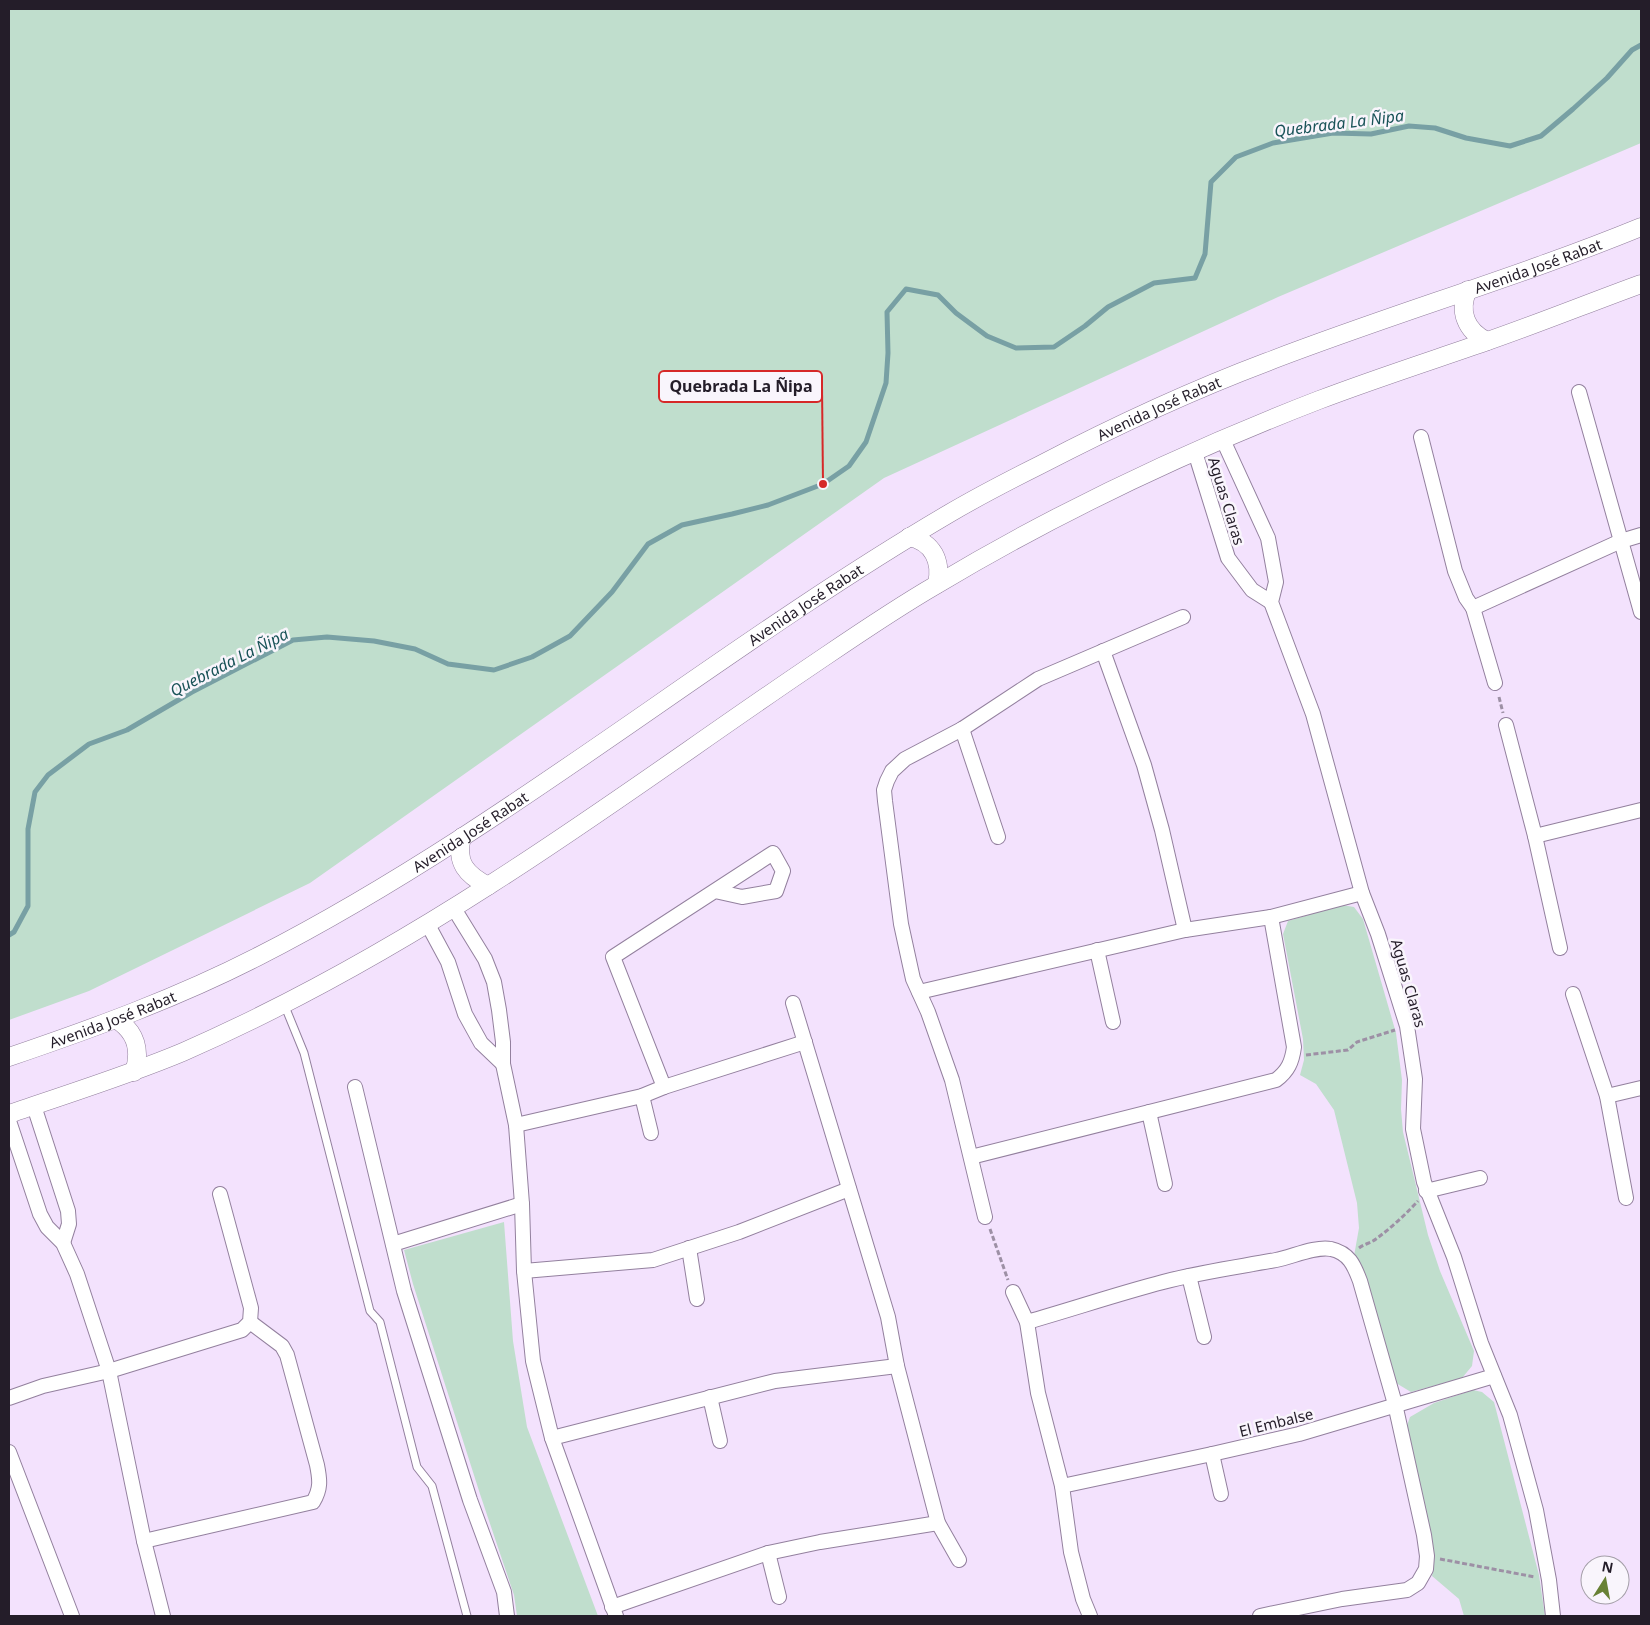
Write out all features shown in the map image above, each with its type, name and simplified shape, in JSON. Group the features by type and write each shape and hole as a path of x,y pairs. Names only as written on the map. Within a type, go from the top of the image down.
{"street":[{"name":"Avenida José Rabat","path":"9,1057 117,1020 180,993 274,948 341,911 462,837 816,596 954,510 1075,446 1209,385 1267,362 1641,227"},
{"path":"9,1114 134,1072 230,1031 358,964 488,886 841,646 937,584 1116,488 1223,440 1372,380 1486,341 1641,284"},
{"path":"1468,290 1464,298 1463,307 1465,321 1477,335 1486,341"},
{"path":"1579,392 1641,612"},
{"path":"1421,437 1455,571 1466,598 1473,608 1495,683"},
{"name":"Aguas Claras","path":"1223,440 1268,538 1276,582 1271,602 1313,714 1362,893 1378,934 1406,1026 1415,1079 1413,1128 1426,1191 1454,1257 1481,1343 1510,1415 1536,1510 1549,1580 1553,1616"},
{"name":"Aguas Claras","path":"1195,452 1228,558 1252,590 1271,602"},
{"path":"1473,608 1621,541 1641,535"},
{"path":"909,538 924,542 935,554 939,569 937,584"},
{"path":"985,1217 952,1080 928,1012 913,979 901,924 884,790 892,771 905,759 962,729 1038,679 1183,616"},
{"path":"1103,652 1144,764 1162,830 1185,930"},
{"path":"1506,725 1535,836 1560,948"},
{"path":"962,729 998,837"},
{"path":"1535,836 1641,810"},
{"path":"462,837 460,858 465,869 488,886"},
{"path":"664,1087 613,957 773,853 783,871 776,891 742,897 715,891"},
{"path":"918,992 1185,930 1271,917 1362,893"},
{"path":"453,907 485,959 494,982 501,1026 503,1064 516,1125 522,1204 524,1271 533,1361 552,1438 614,1612 768,1553 820,1542 938,1523"},
{"path":"971,1156 1276,1080 1285,1074 1293,1057 1294,1047 1271,917"},
{"path":"427,923 448,962 465,1014 481,1042 503,1064"},
{"path":"1097,950 1113,1022"},
{"path":"1573,994 1607,1096 1626,1198"},
{"path":"794,1002 888,1317 897,1366 938,1523 959,1560"},
{"path":"117,1020 130,1032 136,1043 138,1057 134,1072"},
{"path":"516,1125 642,1096 664,1087 805,1042"},
{"path":"355,1087 404,1291 470,1500 504,1592 507,1616"},
{"path":"1607,1096 1641,1088"},
{"path":"642,1096 650,1133"},
{"path":"34,1106 68,1211 69,1224 63,1244"},
{"path":"1149,1112 1165,1184"},
{"path":"9,1121 40,1214 47,1227 63,1244 77,1274 109,1371 144,1541 163,1616"},
{"path":"1426,1191 1480,1178"},
{"path":"524,1271 653,1260 739,1232 849,1189"},
{"path":"9,1398 43,1386 109,1371 242,1330 250,1322 251,1308 220,1194"},
{"path":"393,1244 522,1204"},
{"path":"689,1248 696,1299"},
{"path":"1027,1322 1163,1282 1281,1259 1323,1248 1340,1251 1353,1262 1395,1404 1427,1556 1426,1569 1422,1579 1414,1587 1407,1590 1342,1599 1260,1616"},
{"path":"1189,1276 1204,1337"},
{"path":"1012,1292 1027,1322 1038,1393 1062,1486 1071,1552 1083,1599 1090,1616"},
{"path":"144,1541 313,1502 319,1493 321,1483 317,1465 286,1354 282,1346 250,1322"},
{"path":"552,1438 776,1381 897,1366"},
{"name":"El Embalse","path":"1062,1486 1299,1434 1494,1376"},
{"path":"710,1397 720,1441"},
{"path":"9,1452 72,1616"},
{"path":"1212,1454 1221,1494"},
{"path":"768,1553 779,1598"}],"lane":[{"path":"283,1004 304,1053 370,1311 380,1322 418,1467 432,1486 468,1616"}],"path":[{"path":"1495,683 1506,725"},
{"path":"1293,1057 1348,1050 1357,1042 1406,1026"},
{"path":"1348,1257 1366,1243 1373,1241 1385,1232 1426,1191"},
{"path":"985,1217 1012,1292"},
{"path":"1427,1556 1549,1580"}],"green space":[{"path":"9,9 1641,9 1641,143 1278,297 884,478 310,883 89,991 9,1020"},
{"path":"1342,905 1354,907 1363,919 1396,1033 1402,1080 1401,1109 1403,1132 1428,1235 1440,1271 1474,1351 1472,1366 1462,1378 1411,1392 1391,1380 1365,1275 1354,1256 1359,1228 1357,1203 1334,1110 1316,1084 1300,1075 1304,1060 1303,1039 1283,934 1288,921"},
{"path":"504,1222 513,1341 527,1427 598,1616 517,1616 514,1595 413,1284 404,1250"},
{"path":"1473,1390 1482,1392 1494,1402 1539,1575 1545,1616 1464,1616 1459,1599 1432,1576 1434,1561 1405,1431 1410,1417 1434,1403"}],"waterway":[{"name":"Quebrada La Ñipa","path":"9,935 14,932 28,906 28,829 35,792 48,775 89,744 127,730 192,692 293,640 327,637 374,641 415,649 448,664 494,670 532,657 570,636 612,592 648,544 682,525 768,505 823,484 849,466 866,442 886,383 888,353 887,312 906,289 938,295 956,313 987,336 1016,348 1054,347 1085,326 1108,307 1154,283 1195,278 1205,254 1211,182 1236,157 1273,143 1333,133 1371,134 1409,126 1435,128 1466,138 1510,146 1541,136 1607,78 1632,50 1641,45"}],"place":[{"name":"Quebrada La Ñipa","path":"823,484"}]}
